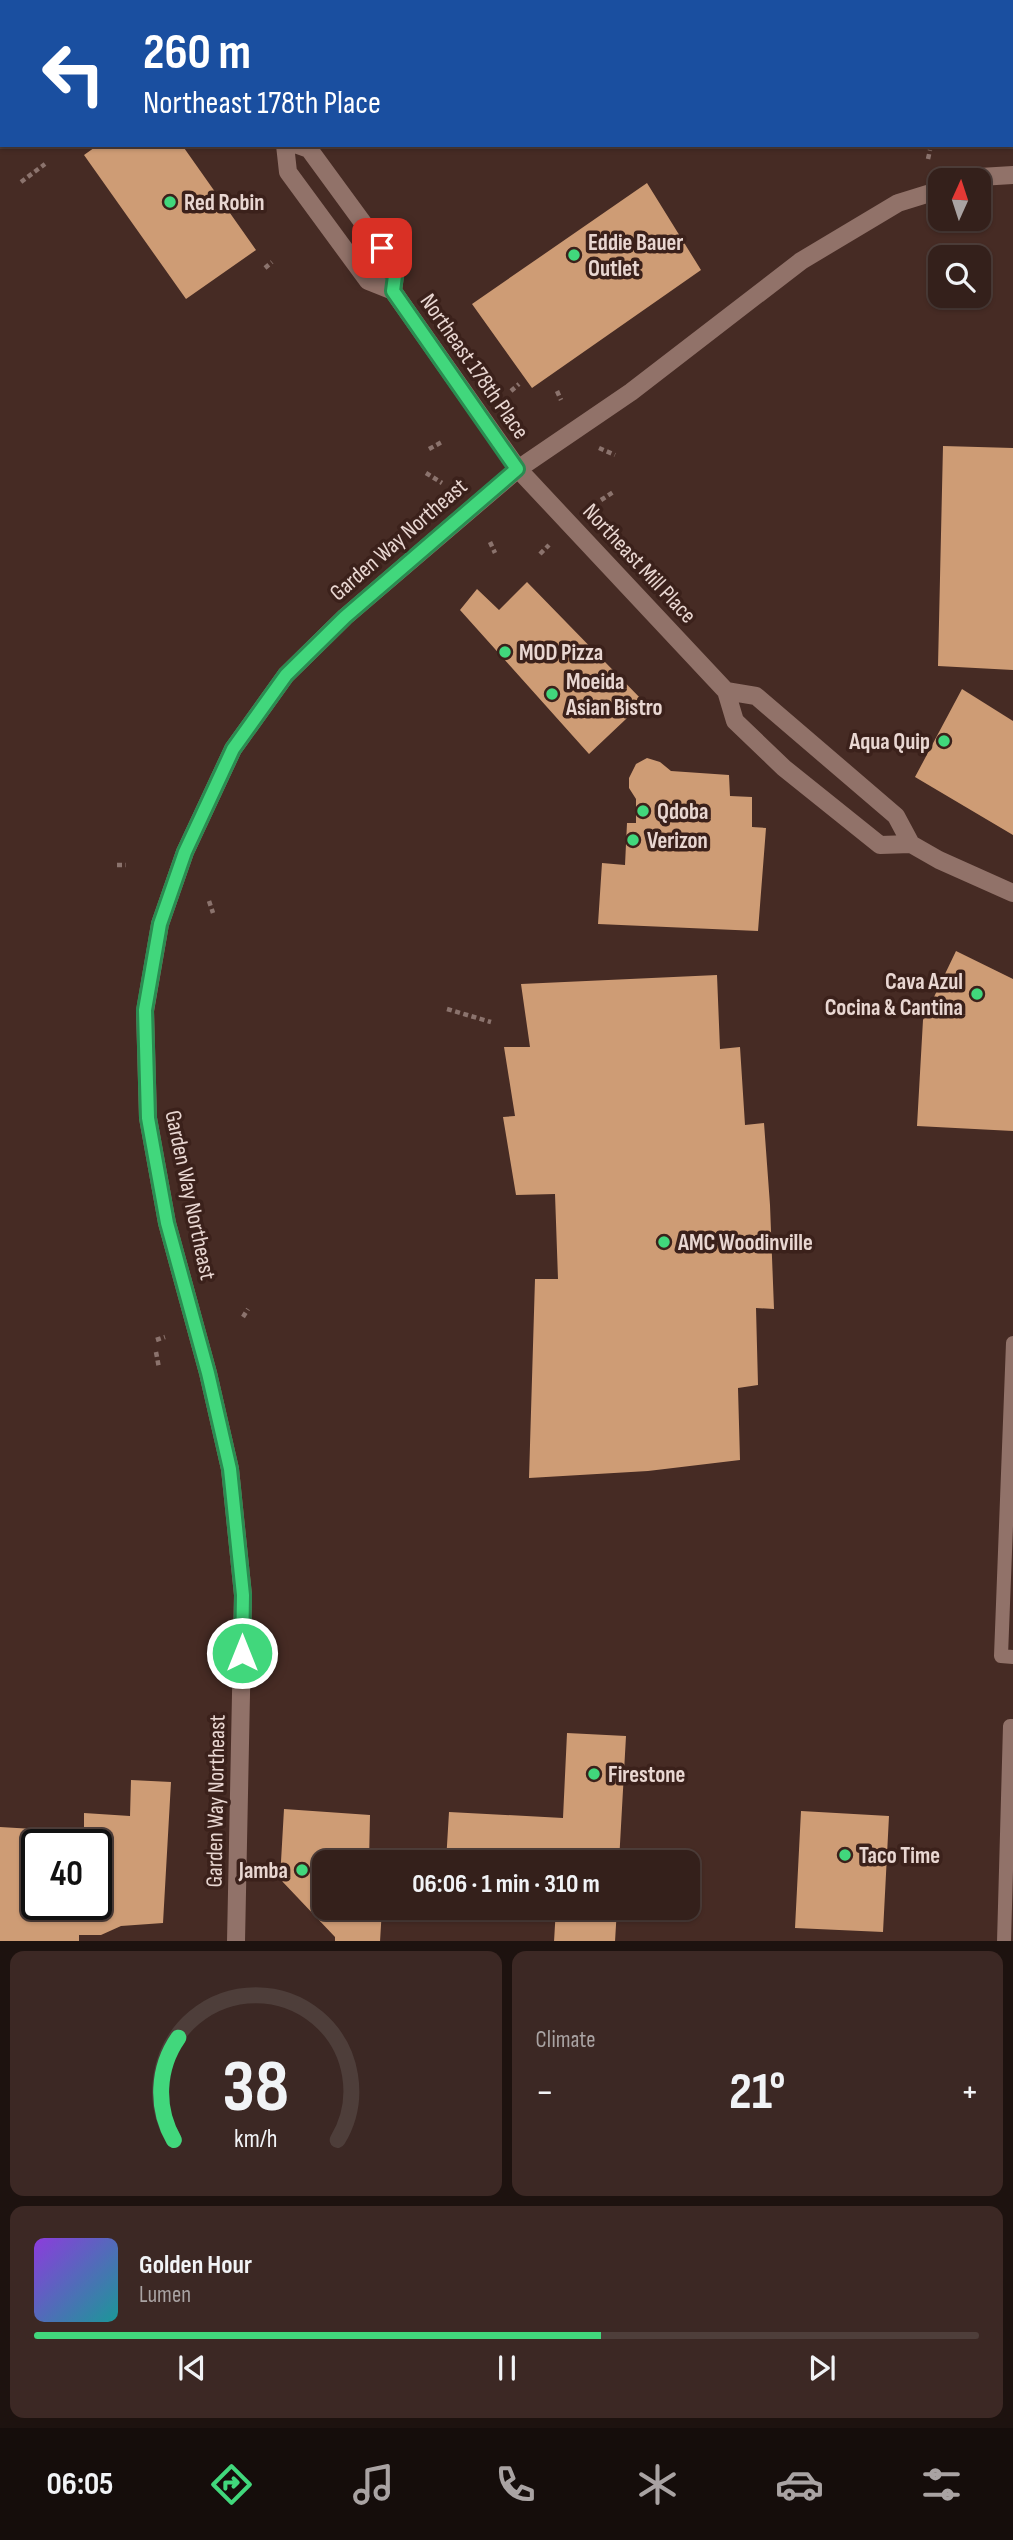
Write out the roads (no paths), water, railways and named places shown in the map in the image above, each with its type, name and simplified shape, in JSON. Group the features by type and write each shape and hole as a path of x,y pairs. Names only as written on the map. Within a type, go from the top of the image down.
{"street":[{"name":"Northeast 178th Place","path":"285,147 288,172 368,281 393,291 517,469"},
{"name":"Northeast 178th Place","path":"304,147 309,149 396,268 393,291"},
{"path":"991,176 1013,175"},
{"name":"Garden Way Northeast","path":"236,1941 243,1595 230,1469 208,1373 167,1223 148,1118 145,1010 160,924 185,852 233,749 286,675 345,617 517,469 631,392 801,261 898,204 928,194"},
{"name":"Northeast Mill Place","path":"517,469 726,691 735,721 784,768 880,845 911,844 939,860 1013,893"},
{"path":"726,691 757,696 896,816 911,844"}],"lane":[{"path":"1007,1656 1013,1343"},
{"path":"1004,1941 1010,1726 1013,1726"}],"place":[{"name":"Red Robin","path":"170,202"},
{"name":"Eddie Bauer Outlet","path":"574,255"},
{"name":"MOD Pizza","path":"505,652"},
{"name":"Moeida Asian Bistro","path":"552,694"},
{"name":"Aqua Quip","path":"944,741"},
{"name":"Qdoba","path":"643,811"},
{"name":"Verizon","path":"633,840"},
{"name":"Cava Azul Cocina & Cantina","path":"977,994"},
{"name":"AMC Woodinville","path":"664,1242"},
{"name":"Firestone","path":"594,1774"},
{"name":"Taco Time","path":"845,1855"},
{"name":"Jamba","path":"302,1870"}]}
